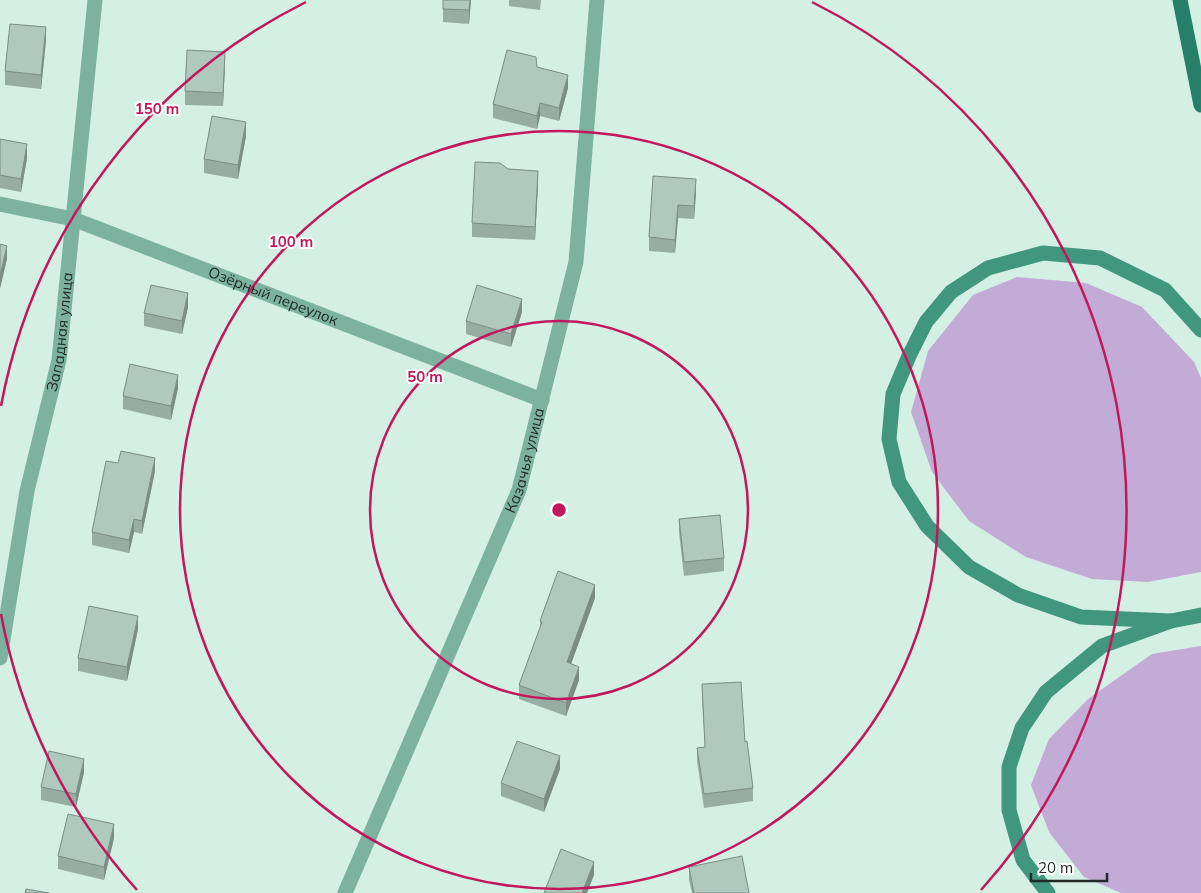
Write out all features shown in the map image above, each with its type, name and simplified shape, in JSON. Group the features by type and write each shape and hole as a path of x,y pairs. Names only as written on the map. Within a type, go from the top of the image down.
{"main road":[{"path":"1180,0 1201,105"},
{"path":"1171,621 1081,617 1018,595 969,567 927,526 899,482 888,439 893,394 908,356 926,322 951,292 988,268 1044,253 1100,258 1165,290 1201,330"},
{"path":"1048,893 1023,860 1009,810 1009,767 1022,728 1046,692 1102,646 1171,621 1201,615"}],"street":[{"name":"Западная улица","path":"0,658 27,491 59,360 95,0"},
{"name":"Казачья улица","path":"345,893 519,490 576,262 597,0"},
{"name":"Озёрный переулок","path":"0,204 73,219 542,400"}],"shaded area":[{"path":"1017,277 1086,283 1142,307 1194,362 1201,378 1201,572 1148,582 1092,579 1026,557 969,521 932,472 911,412 928,351 973,295"},
{"path":"1201,646 1201,893 1121,893 1084,877 1049,832 1031,785 1049,739 1088,699 1152,654"}],"building":[{"path":"443,0 470,0 469,10 443,9"},
{"path":"10,24 46,27 41,75 5,71"},
{"path":"187,50 225,52 223,93 185,91"},
{"path":"507,50 536,57 537,67 568,75 559,108 540,103 537,116 493,104"},
{"path":"212,116 246,122 238,165 204,159"},
{"path":"0,139 27,144 21,179 0,175"},
{"path":"475,162 500,163 508,169 538,171 535,227 472,223"},
{"path":"653,176 696,179 694,206 678,205 675,240 649,237"},
{"path":"0,244 7,246 0,276"},
{"path":"151,285 188,293 182,321 144,313"},
{"path":"477,285 522,299 511,334 466,321"},
{"path":"130,364 178,375 171,406 123,396"},
{"path":"121,451 155,458 142,521 134,519 129,540 92,532 106,461 118,463"},
{"path":"720,515 724,558 684,562 679,519"},
{"path":"558,571 595,585 567,662 579,667 566,703 519,685"},
{"path":"89,606 138,616 127,667 78,658"},
{"path":"741,682 745,742 747,741 753,788 704,794 697,748 705,747 702,684"},
{"path":"517,741 560,756 544,799 501,783"},
{"path":"49,751 84,759 76,794 41,787"},
{"path":"68,814 114,824 104,867 58,856"},
{"path":"561,849 594,862 582,893 544,893"},
{"path":"742,856 749,893 694,893 689,867"},
{"path":"26,889 49,893 25,893"}]}
